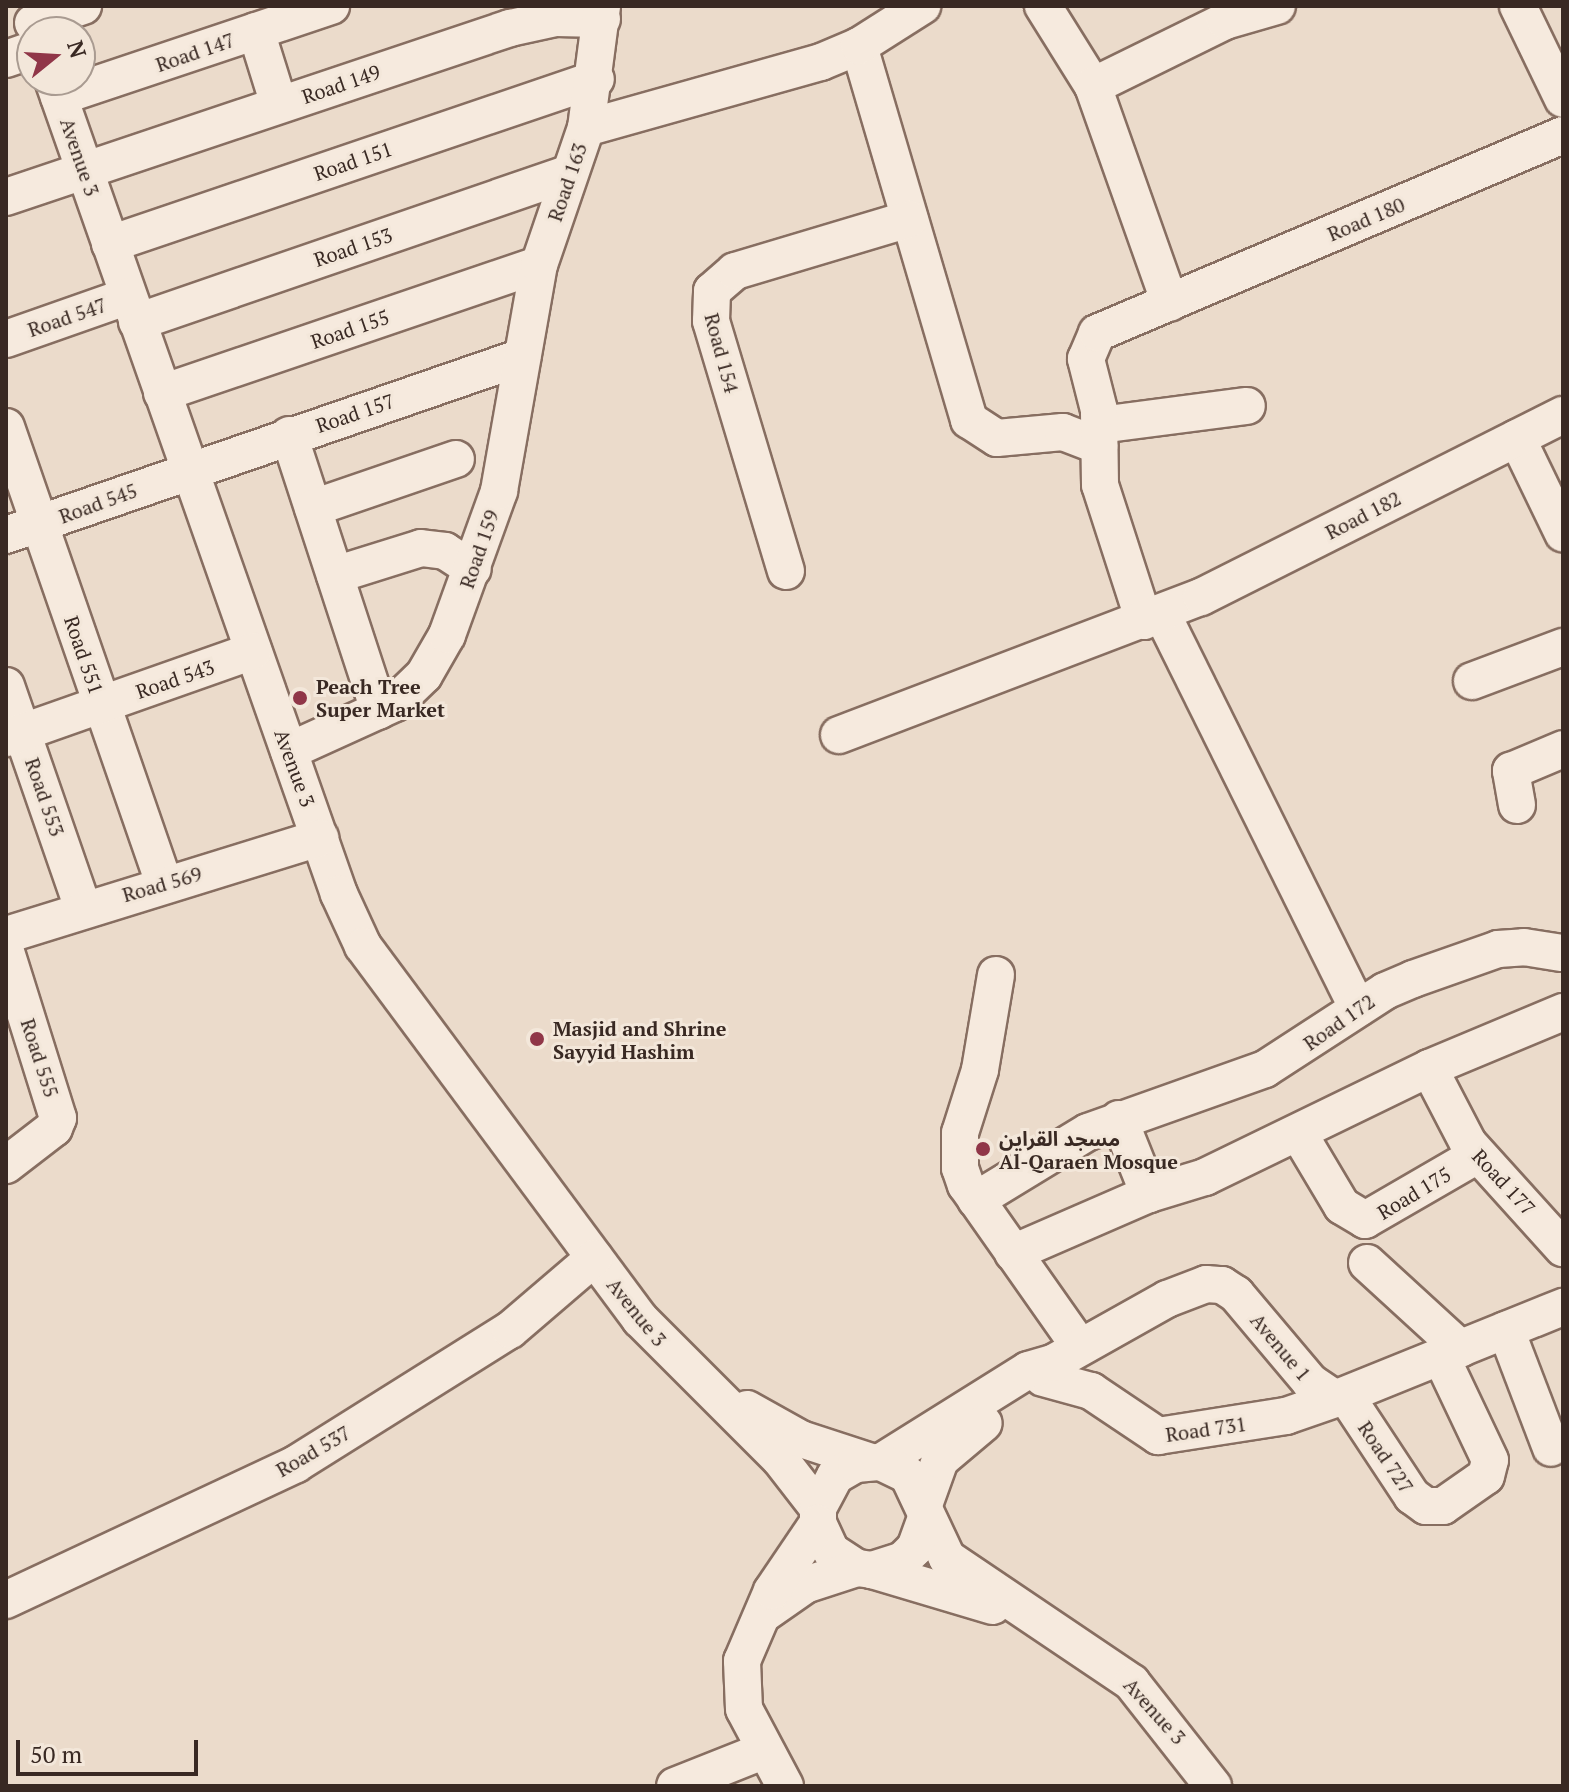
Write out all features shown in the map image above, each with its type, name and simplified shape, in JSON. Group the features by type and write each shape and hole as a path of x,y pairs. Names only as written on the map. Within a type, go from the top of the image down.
{"street":[{"path":"60,16 83,6"},
{"name":"Road 147","path":"96,77 331,6"},
{"path":"586,128 799,69 859,46 922,6"},
{"path":"1043,6 1093,86 1170,303"},
{"path":"1093,86 1225,21 1277,6"},
{"path":"1518,6 1563,99"},
{"name":"Road 163","path":"522,357 539,265 586,128 596,79 602,12"},
{"name":"Road 149","path":"6,197 533,22 602,12"},
{"path":"256,31 279,105"},
{"path":"859,46 969,420 997,438 1063,432 1100,436 1247,406"},
{"name":"Road 151","path":"110,244 596,79"},
{"name":"Avenue 3","path":"58,96 346,911 374,962 594,1258 692,1373 780,1459 818,1515"},
{"name":"Road 180","path":"1153,618 1103,498 1100,436 1086,359 1091,340 1105,327 1170,303 1563,135"},
{"name":"Road 153","path":"132,309 569,173"},
{"name":"Road 154","path":"786,571 711,321 712,291 735,271 909,219"},
{"name":"Road 155","path":"162,393 539,265"},
{"name":"Road 547","path":"6,339 132,309"},
{"name":"Road 157","path":"189,470 522,357"},
{"name":"Road 159","path":"289,751 379,711 410,690 437,656 473,569 499,491 522,357"},
{"name":"Road 182","path":"839,735 1153,618 1563,415"},
{"name":"Road 551","path":"6,427 23,529 101,705 164,884"},
{"path":"289,435 379,711"},
{"path":"1517,438 1563,533"},
{"path":"313,508 456,459"},
{"name":"Road 545","path":"23,529 189,470"},
{"path":"335,575 421,548 445,551 473,569"},
{"path":"1153,618 1358,1008"},
{"path":"1472,681 1563,647"},
{"name":"Road 543","path":"14,735 253,651"},
{"name":"Road 553","path":"6,686 14,735 83,908"},
{"path":"1517,805 1511,771 1563,749"},
{"name":"Road 569","path":"6,935 83,908 320,838"},
{"name":"Road 172","path":"976,1200 1057,1147 1119,1119 1265,1069 1358,1008 1472,955 1524,947 1563,953"},
{"name":"Road 555","path":"6,952 58,1118 54,1128 6,1165"},
{"path":"996,975 982,1059 958,1151 966,1185 1013,1253 1058,1363"},
{"path":"1013,1253 1149,1194 1205,1177 1299,1134 1429,1068 1563,1012"},
{"name":"Road 177","path":"1429,1068 1477,1155 1563,1248"},
{"path":"1119,1119 1149,1194"},
{"name":"Road 175","path":"1299,1134 1342,1206 1365,1220 1477,1155"},
{"name":"Road 537","path":"6,1600 296,1464 510,1330 594,1258"},
{"path":"1367,1263 1451,1353"},
{"name":"Avenue 1","path":"926,1510 933,1473 950,1449 1058,1363 1188,1289 1222,1285 1236,1294 1310,1382 1340,1398"},
{"path":"1340,1398 1563,1307"},
{"path":"1506,1330 1551,1448"},
{"name":"Road 727","path":"1340,1398 1412,1496 1426,1506 1443,1506 1486,1476 1490,1460 1451,1353"},
{"name":"Road 731","path":"1058,1363 1091,1391 1158,1436 1286,1416 1340,1398"},
{"name":"Avenue 1","path":"875,1462 1028,1370 1058,1363"},
{"name":"Avenue 3","path":"692,1373 779,1429 875,1462"},
{"path":"760,1616 805,1585 903,1560 915,1548 926,1510 908,1475 875,1462 835,1476 818,1515 760,1616 749,1637 740,1685 744,1709 763,1751 785,1786"},
{"name":"Avenue 3","path":"926,1510 938,1546 959,1568 1132,1683 1213,1786"},
{"path":"818,1515 831,1551 865,1569"},
{"name":"Avenue 3","path":"865,1569 1043,1624"},
{"path":"692,1782 763,1751"}],"place":[{"name":"Peach Tree Super Market","path":"300,698"},
{"name":"Masjid and Shrine Sayyid Hashim","path":"537,1039"},
{"name":"مسجد القراين Al-Qaraen Mosque","path":"983,1149"}]}
